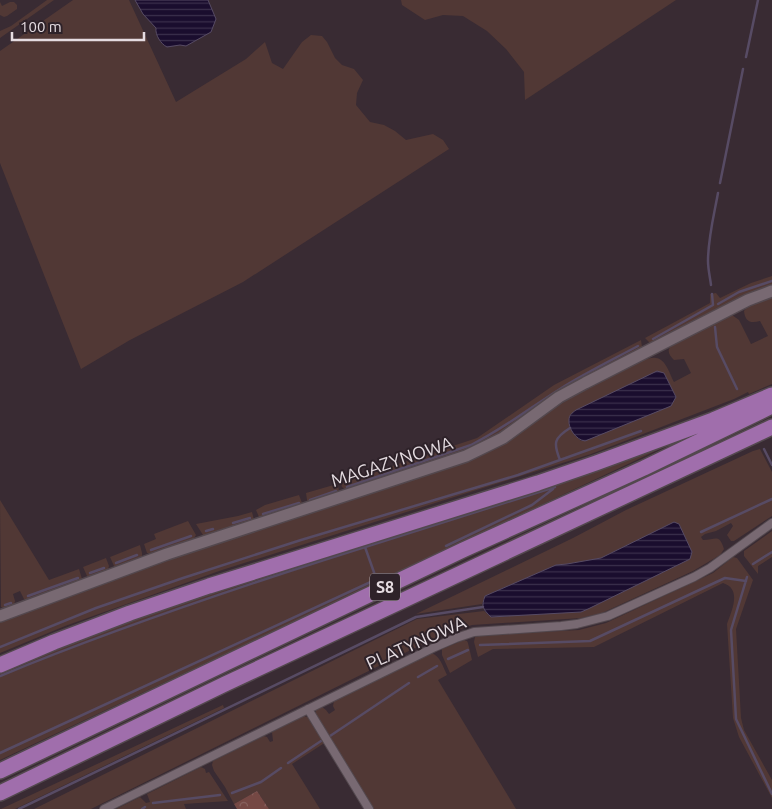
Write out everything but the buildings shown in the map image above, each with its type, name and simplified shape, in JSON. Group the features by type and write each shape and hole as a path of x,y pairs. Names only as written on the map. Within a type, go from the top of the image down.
{"highway":[{"path":"0,665 130,613 209,586 538,483 713,420 772,395"},
{"name":"S8","path":"0,771 472,546 644,468 772,406"},
{"name":"S8","path":"0,793 225,684 772,427"}],"street":[{"name":"MAGAZYNOWA","path":"0,616 167,554 466,456 503,438 585,383 748,300 772,291"},
{"name":"PLATYNOWA","path":"104,809 435,647 474,632 561,626 608,616 710,568 772,523"},
{"path":"308,709 369,809"}],"shaded area":[{"path":"47,0 54,0 0,38 0,31 11,26"},
{"path":"73,0 129,0 176,102 246,59 265,42 272,63 283,69 302,42 311,35 322,36 335,58 342,65 354,69 363,80 357,93 356,105 370,122 384,125 406,140 433,134 443,140 449,149 243,282 130,340 81,369 0,163 0,51"},
{"path":"135,0 208,0 216,19 211,32 186,46 167,47 159,39 156,34 156,28 143,14"},
{"path":"401,0 676,0 525,100 524,72 506,49 487,31 463,16 443,15 425,20 402,5"},
{"path":"0,2 2,6 14,2 17,5 17,9 4,17 0,15"},
{"path":"772,276 772,285 752,292 656,342 650,343 645,338 710,303 710,294 716,293 720,298 751,283"},
{"path":"772,298 772,384 591,454 222,570 65,626 0,653 0,622 142,569 462,463 497,448 569,399 643,360 653,358 662,361 674,382 691,373 684,359 674,360 671,356 669,351 672,345 732,315 739,320 751,344 768,336 760,321 749,321 744,311 753,304","holes":["664,373 676,397 585,441 581,441 576,436"]},
{"path":"641,340 641,349 486,442 346,490 342,487 341,483 477,438 554,385"},
{"path":"657,371 664,373 676,397 671,406 585,441 573,433 569,418 576,410"},
{"path":"664,447 0,760 0,671 144,614"},
{"path":"760,449 772,472 772,516 734,541 731,541 727,535 733,526 731,523 716,531 705,534 701,537 703,540 719,539 724,549 720,555 693,571 602,613 581,618 472,625 435,638 91,809 34,809 417,619 484,611 491,617 581,612 690,559 692,552 679,524 674,522 601,558 556,565 485,596 482,604 416,614 573,538 626,510"},
{"path":"337,484 339,489 336,494 308,502 306,493"},
{"path":"299,495 302,503 300,505 262,518 259,517 256,510 265,505"},
{"path":"0,500 49,580 79,569 82,579 79,582 27,601 20,591 13,594 14,605 5,609 1,607"},
{"path":"252,512 254,520 207,535 203,535 196,524 238,516"},
{"path":"188,521 196,535 192,541 152,554 147,553 144,544 156,539 154,534"},
{"path":"674,522 679,524 692,552 690,559 588,609 581,612 491,617 483,608 485,596 556,565 601,558"},
{"path":"772,531 772,557 758,566 758,574 744,556 744,551"},
{"path":"140,545 142,556 139,559 116,567 114,566 110,557"},
{"path":"733,557 737,558 753,580 736,629 741,718 744,730 772,780 772,798 739,737 733,718 727,624 733,606 734,595 729,586 723,583 594,647 493,649 478,657 474,642 475,637 482,635 579,630 606,623 713,573"},
{"path":"106,558 109,566 108,569 90,577 87,576 83,567"},
{"path":"464,640 468,643 472,660 450,673 442,655 442,649"},
{"path":"431,653 439,659 447,675 438,680 516,809 373,809 319,721 316,710 322,707 329,714 335,710 333,706 334,701"},
{"path":"223,705 224,708 15,809 1,809"},
{"path":"304,716 310,718 326,742 292,764 320,809 269,809 257,791 234,804 214,771 213,761 264,736 270,742 273,741 272,732"},
{"path":"201,767 205,769 206,773 209,772 228,801 184,804 186,809 116,809 140,797 146,803 150,802 147,794"}],"green space":[{"path":"257,791 269,809 237,809 234,804"}],"waterway":[{"path":"746,57 758,0"},
{"path":"720,183 743,69"},
{"path":"711,285 708,252 718,193"},
{"path":"718,304 739,292 772,281"},
{"path":"653,339 713,305 712,294"},
{"path":"715,327 717,347 737,389"},
{"path":"347,487 471,445 569,383 638,346"},
{"path":"560,460 556,449 556,441 570,428"},
{"path":"0,647 96,608 183,578 301,540 518,475 641,431"},
{"path":"764,449 772,465"},
{"path":"0,676 80,644 202,600 555,487"},
{"path":"446,546 532,505 553,489"},
{"path":"310,500 336,491"},
{"path":"701,532 772,499"},
{"path":"263,514 299,503"},
{"path":"233,523 250,518"},
{"path":"206,531 213,529"},
{"path":"151,550 191,536"},
{"path":"0,753 375,580 376,578 365,547"},
{"path":"753,564 772,552"},
{"path":"116,563 137,555"},
{"path":"90,573 104,568"},
{"path":"747,577 731,630 736,719 772,794"},
{"path":"28,596 78,578"},
{"path":"480,645 590,641 725,578 746,581"},
{"path":"5,605 11,603"},
{"path":"19,809 416,617 483,607"},
{"path":"448,659 468,650"},
{"path":"418,677 437,666"},
{"path":"330,736 409,683"},
{"path":"288,763 321,741"},
{"path":"232,793 261,782 281,768"},
{"path":"153,803 220,795"}]}
